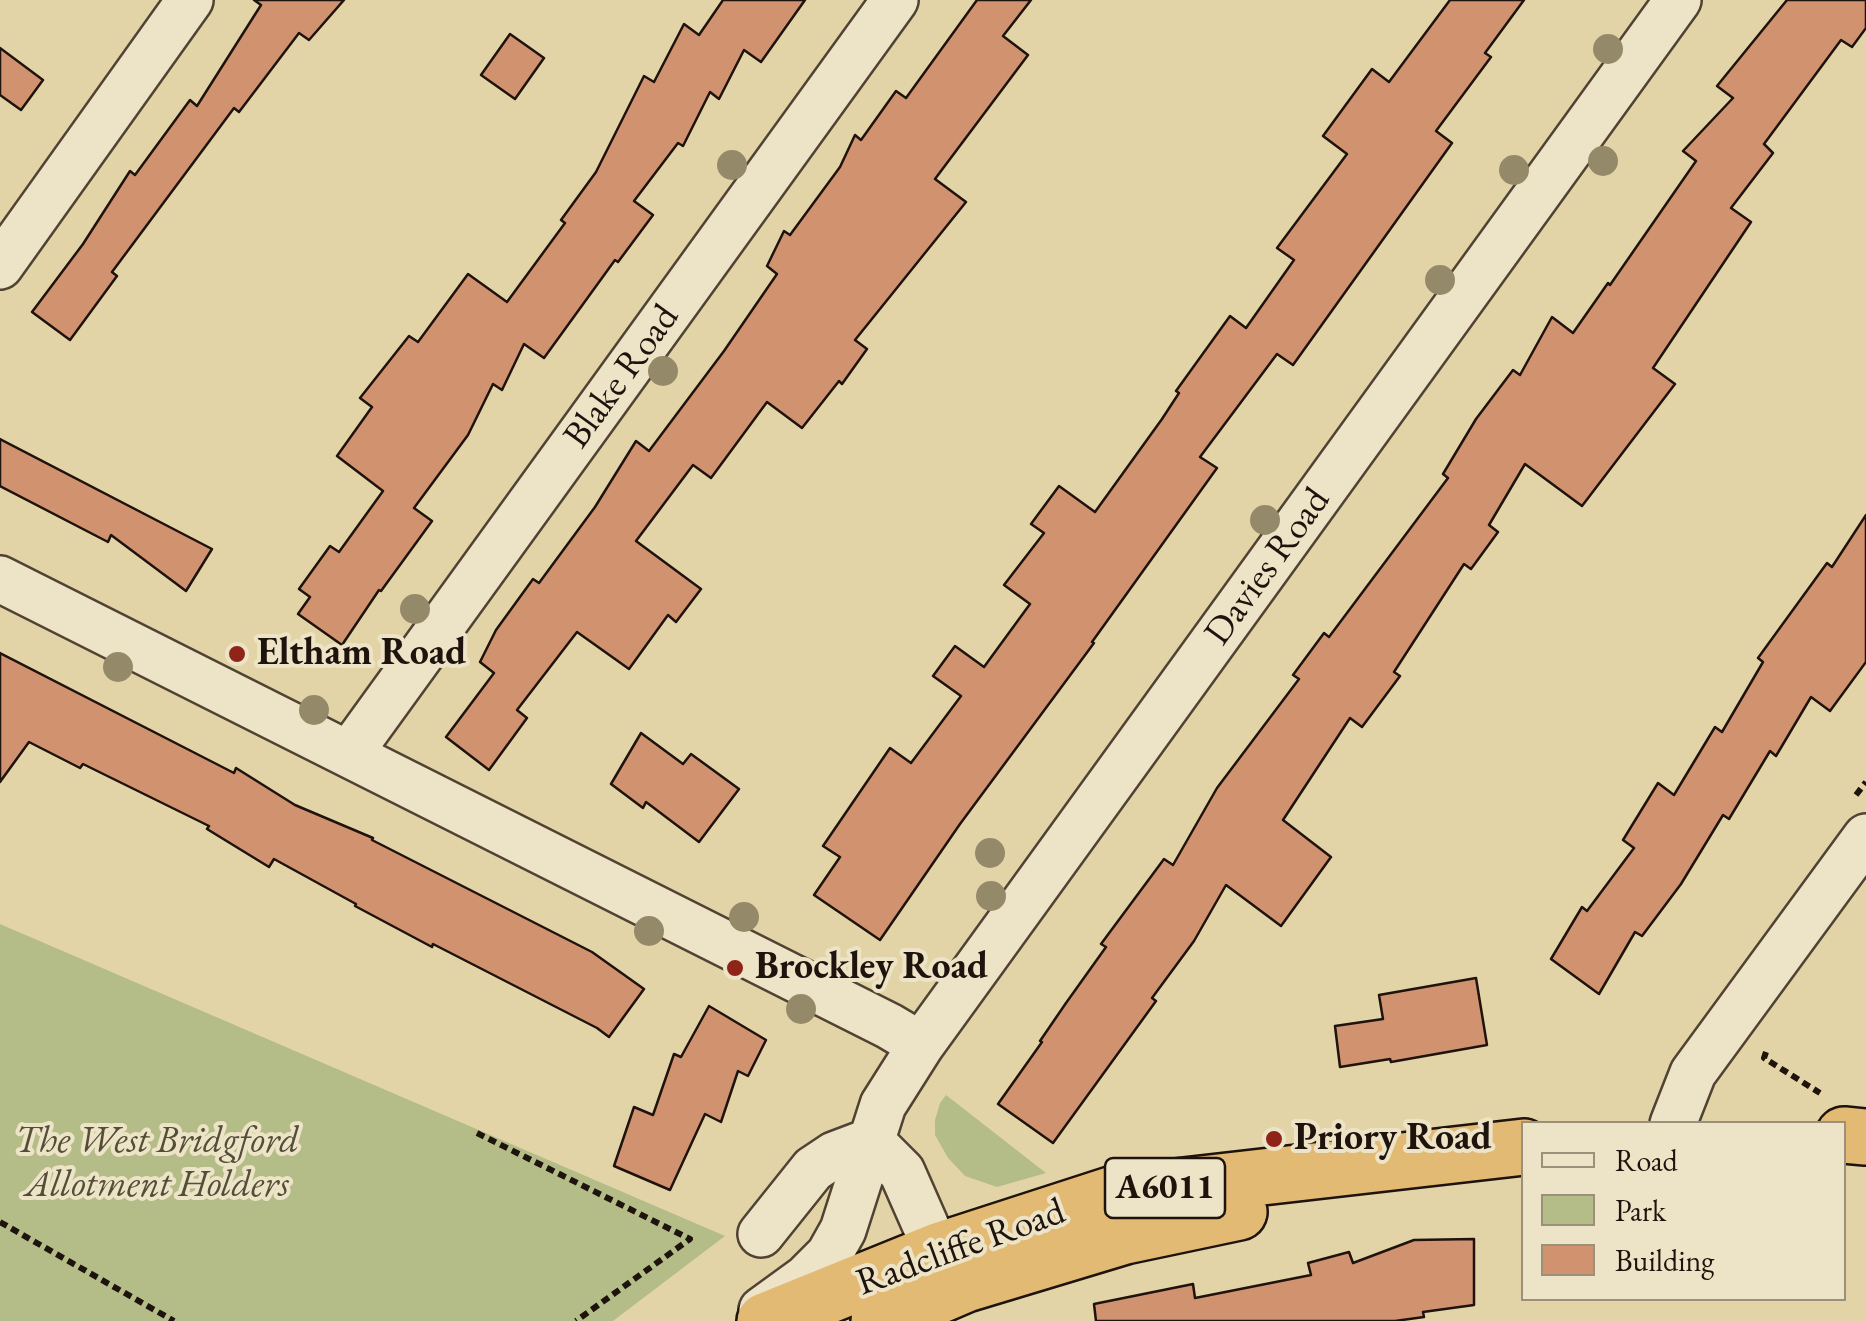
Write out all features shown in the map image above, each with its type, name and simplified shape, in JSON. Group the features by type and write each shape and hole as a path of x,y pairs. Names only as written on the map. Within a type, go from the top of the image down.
{"highway":[{"name":"Radcliffe Road","path":"764,1321 946,1270 1247,1210 1399,1161 1521,1146"},
{"name":"Radcliffe Road","path":"879,1321 946,1270"}],"street":[{"path":"0,266 190,0"},
{"name":"Blake Road","path":"348,754 896,0"},
{"name":"Davies Road","path":"749,1321 830,1256 882,1105 921,1045 1678,0"},
{"path":"0,579 921,1045"},
{"path":"1675,1121 1694,1073 1866,837"},
{"path":"761,1234 813,1169 834,1155 871,1141 902,1172 946,1270"}],"path":[{"path":"1772,1042 1764,1058 1843,1121"},
{"path":"477,1133 690,1239 576,1321"},
{"path":"0,1222 174,1321"}],"green space":[{"name":"The West Bridgford Allotment Holders","path":"0,924 725,1236 613,1321 0,1321"},
{"path":"946,1095 1046,1173 997,1187 965,1176 948,1158 935,1135 935,1120"}],"building":[{"path":"254,0 344,0 309,40 299,33 239,112 234,108 112,272 117,276 70,340 32,312 83,244 130,171 135,175 190,100 197,106 261,5"},
{"path":"723,0 805,0 761,62 744,50 719,99 710,92 683,146 678,143 634,201 653,215 544,358 524,344 502,390 493,384 468,435 414,508 432,521 342,645 298,614 310,597 299,589 330,546 339,552 383,491 337,456 372,407 360,398 409,336 418,342 468,274 507,302 565,223 561,220 596,172 644,76 654,82 684,24 699,35"},
{"path":"977,0 1031,0 1003,36 1028,55 935,179 966,202 855,340 867,349 802,428 767,402 711,478 693,465 636,541 701,589 676,622 668,615 629,669 577,632 517,710 527,718 489,770 446,737 494,673 480,662 496,630 533,579 539,583 595,507 636,441 649,451 724,351 777,274 767,266 784,231 790,235 840,167 855,135 861,140 896,91 906,98"},
{"path":"1450,0 1524,0 1485,53 1491,57 1436,131 1452,143 1293,365 1277,354 1200,457 1217,468 880,940 814,895 840,857 823,846 890,748 911,763 961,696 933,676 955,646 984,667 1030,604 1004,585 1044,533 1031,524 1059,486 1095,512 1230,316 1246,328 1294,260 1277,248 1347,154 1323,136 1372,69 1389,82"},
{"path":"1787,0 1866,0 1866,28 1852,47 1841,40 1764,144 1773,153 1731,208 1751,222 1653,368 1675,384 1582,506 1525,464 1489,525 1498,532 1471,569 1464,564 1394,672 1400,676 1362,727 1350,718 1283,820 1331,857 1281,926 1226,885 1194,941 1152,998 1156,1001 1053,1143 998,1104 1106,947 1101,944 1164,859 1173,865 1217,788 1299,679 1293,675 1324,633 1329,637 1448,478 1443,474 1476,419 1513,370 1520,375 1552,317 1573,333 1610,285 1696,161 1683,151 1733,98 1717,86"},
{"path":"510,34 544,58 515,99 481,75"},
{"path":"0,48 43,80 21,110 0,95"},
{"path":"0,439 212,549 186,591 111,535 108,542 0,486"},
{"path":"1866,515 1866,662 1830,711 1811,697 1776,756 1770,751 1729,819 1723,815 1681,884 1642,936 1635,932 1599,994 1551,959 1582,907 1587,911 1634,848 1623,840 1658,783 1674,795 1715,727 1722,732 1763,662 1758,658 1827,563 1832,567"},
{"path":"0,653 234,773 236,768 295,805 373,838 592,952 644,989 609,1037 433,944 432,947 274,859 269,867 207,829 209,826 83,764 80,768 29,742 0,782"},
{"path":"641,733 683,764 691,754 739,789 699,842 646,802 643,808 611,784"},
{"path":"1476,978 1487,1045 1340,1067 1335,1026 1383,1019 1379,995"},
{"path":"709,1006 766,1040 748,1076 738,1071 721,1122 705,1114 670,1190 614,1166 634,1107 653,1115 674,1054 681,1057"},
{"path":"1474,1239 1474,1305 1423,1312 1424,1317 1395,1321 1096,1321 1094,1304 1193,1284 1195,1298 1311,1275 1308,1263 1349,1252 1353,1263 1414,1240"}],"place":[{"name":"Eltham Road","path":"237,654"},
{"name":"Brockley Road","path":"735,968"},
{"name":"Priory Road","path":"1274,1139"}]}
